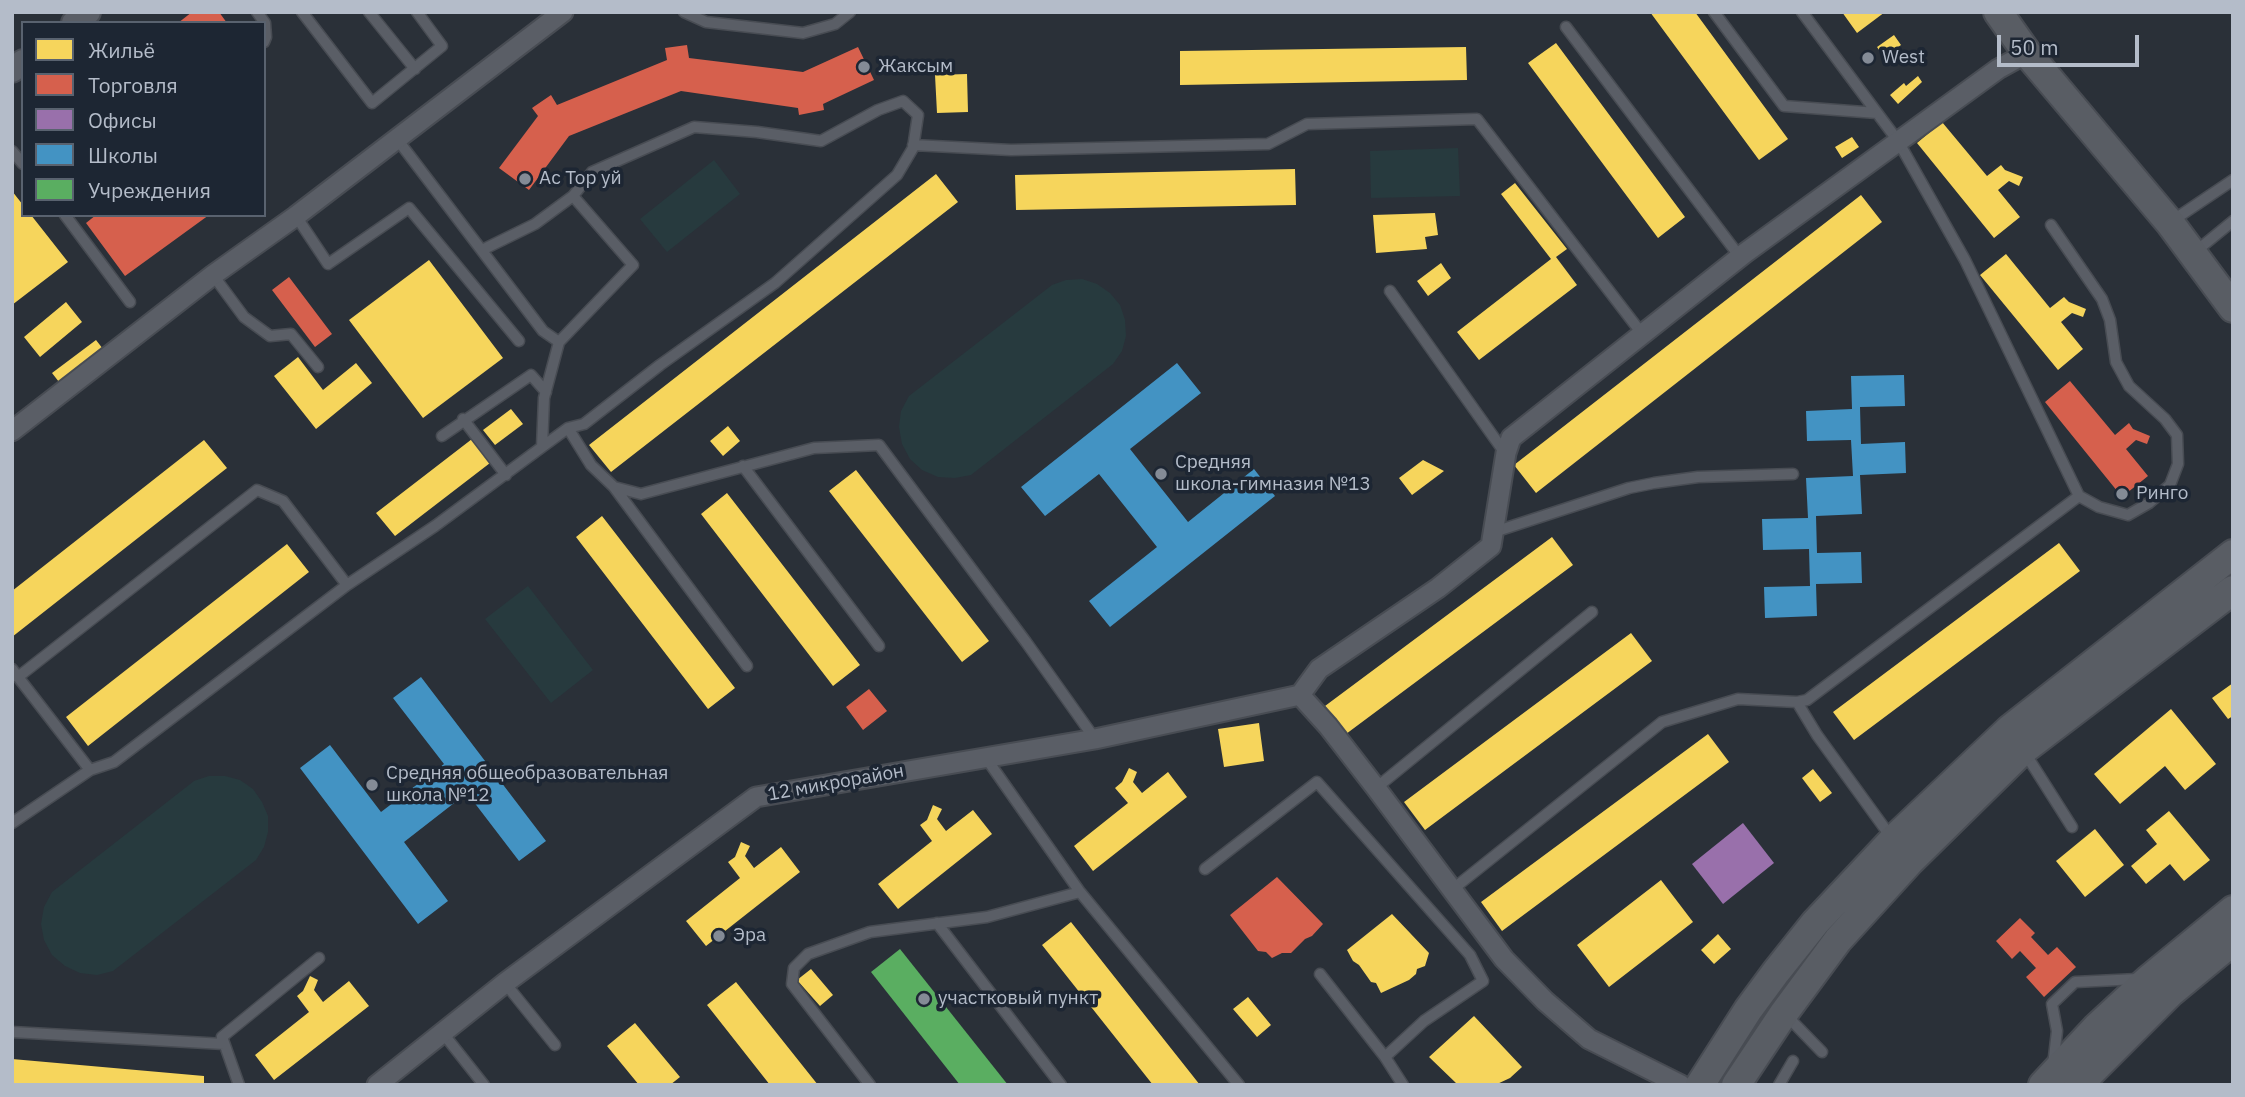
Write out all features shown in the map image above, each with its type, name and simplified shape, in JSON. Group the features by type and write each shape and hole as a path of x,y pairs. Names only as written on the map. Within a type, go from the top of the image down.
{"main road":[{"path":"1998,12 2027,54 2170,222 2233,307"},
{"path":"1700,1085 1748,1010 1815,923 1901,851 2017,740 2233,554"},
{"path":"2017,740 2233,590"},
{"path":"1736,1085 1784,1013 1901,851"},
{"path":"2078,1085 2159,986 2233,909"},
{"path":"2053,1081 2097,1027 2233,941"}],"street":[{"path":"12,431 213,275 296,216 563,12"},
{"path":"1681,1085 1589,1040 1504,959 1376,788 1300,695 1319,669 1438,588 1492,545 1506,453 1511,438 1740,257 1997,69 2027,54"},
{"name":"12 микрорайон","path":"377,1085 505,983 755,797 1095,739 1300,695"}],"lane":[{"path":"302,12 372,103 442,46 417,12"},
{"path":"369,12 415,69"},
{"path":"684,12 706,22 803,33 835,24 850,12"},
{"path":"1714,12 1784,106 1877,113"},
{"path":"1801,12 1898,141 1965,260 2078,496 2099,508 2128,515 2149,503 2170,485 2178,464 2177,435 2165,419 2129,386 2116,362 2110,320 2102,299 2051,225"},
{"path":"1566,27 1740,257"},
{"path":"12,823 90,770 114,762 347,584 506,475 568,428 584,425 660,365 775,283 897,174 913,145 918,115 903,101 878,110 821,141 694,127 592,172 573,196 535,224 482,250"},
{"path":"913,145 1011,150 1268,144 1307,124 1477,119 1643,335"},
{"path":"397,139 543,331 559,342"},
{"path":"2170,222 2233,180"},
{"path":"542,447 545,391 559,342 633,265 573,196"},
{"path":"296,216 328,264 409,208 519,341"},
{"path":"66,217 130,302"},
{"path":"2193,253 2233,221"},
{"path":"213,275 244,317 270,336 291,334 318,367"},
{"path":"1390,291 1506,453"},
{"path":"442,436 463,419 531,375 545,391"},
{"path":"463,419 506,475"},
{"path":"568,428 591,465 614,487 747,666"},
{"path":"614,487 641,494 814,448 879,445 1095,739"},
{"path":"743,466 879,646"},
{"path":"1494,532 1629,488 1654,483 1698,477 1793,474"},
{"path":"90,770 14,674 257,490 283,501 347,584"},
{"path":"1453,889 1662,722 1738,699 1797,702 1807,700 2078,496"},
{"path":"1376,788 1592,612"},
{"path":"1797,702 1817,735 1901,851"},
{"path":"2017,740 2073,827"},
{"path":"986,758 1080,892 1239,1085"},
{"path":"1205,869 1317,782 1471,955 1483,981 1424,1021 1385,1057"},
{"path":"870,1085 792,984 794,968 808,954 870,932 987,917 1080,892"},
{"path":"937,923 1062,1085"},
{"path":"239,1085 222,1037 319,958"},
{"path":"1320,974 1385,1057 1403,1085"},
{"path":"2053,1081 2057,1031 2053,1004 2075,982 2159,986"},
{"path":"505,983 555,1045"},
{"path":"1784,1013 1822,1052"},
{"path":"12,1032 224,1044"},
{"path":"441,1032 484,1085"},
{"path":"1779,1085 1793,1060"}],"green space":[{"path":"1458,148 1460,196 1371,198 1370,151"},
{"path":"714,160 740,194 667,252 640,219"},
{"path":"1082,279 1097,284 1110,293 1120,305 1126,336 1122,351 1113,364 971,475 938,477 922,470 910,459 902,444 899,427 901,411 909,396 1052,285 1066,280"},
{"path":"528,586 593,670 551,703 485,619"},
{"path":"209,776 240,780 253,789 262,802 268,816 268,832 264,847 256,860 113,971 97,975 80,973 65,966 52,955 44,940 41,924 44,907 52,892 194,781"}],"building: Жильё":[{"path":"1650,12 1695,12 1788,139 1759,160"},
{"path":"1842,12 1885,12 1857,33"},
{"path":"1894,35 1901,45 1884,57 1877,47"},
{"path":"1556,43 1685,217 1658,238 1528,63"},
{"path":"1466,47 1467,80 1180,85 1180,51"},
{"path":"967,74 968,112 937,113 935,75"},
{"path":"1918,76 1922,82 1898,104 1890,95"},
{"path":"1942,122 1987,176 2001,165 2005,170 2023,177 2019,186 2009,181 1998,190 2020,217 1994,238 1917,143"},
{"path":"1852,137 1859,147 1842,158 1835,147"},
{"path":"1295,169 1296,205 1016,210 1015,175"},
{"path":"936,174 958,202 611,472 589,445"},
{"path":"1515,183 1567,249 1556,257 1577,285 1479,360 1457,332 1551,259 1501,194"},
{"path":"12,191 21,202 21,217 33,217 68,262 12,305"},
{"path":"1861,195 1882,222 1536,493 1514,465"},
{"path":"1435,213 1438,235 1425,237 1427,249 1376,253 1373,215"},
{"path":"2006,254 2050,308 2064,297 2086,309 2083,317 2072,313 2061,322 2083,349 2058,370 1980,275"},
{"path":"429,260 503,358 423,418 349,320"},
{"path":"1441,263 1451,278 1428,296 1417,281"},
{"path":"66,302 82,322 40,357 24,337"},
{"path":"96,340 103,349 59,382 52,373"},
{"path":"298,357 323,390 356,363 372,383 316,429 274,376"},
{"path":"511,409 523,424 495,445 483,430"},
{"path":"728,426 740,441 723,456 710,441"},
{"path":"472,439 490,463 395,536 376,513"},
{"path":"204,440 227,468 12,637 12,591"},
{"path":"1423,460 1444,471 1412,495 1399,478"},
{"path":"856,470 989,641 962,662 829,491"},
{"path":"727,493 860,665 833,686 701,514"},
{"path":"602,516 735,688 708,709 576,537"},
{"path":"1552,537 1573,565 1346,734 1325,706"},
{"path":"2059,543 2080,571 1854,740 1833,712"},
{"path":"287,544 309,572 88,746 66,717"},
{"path":"1631,633 1652,661 1425,830 1404,802"},
{"path":"2233,683 2233,716 2228,719 2212,698"},
{"path":"2171,709 2216,764 2185,790 2165,766 2120,804 2094,774"},
{"path":"1259,723 1264,761 1224,767 1218,729"},
{"path":"1708,734 1729,762 1502,931 1481,902"},
{"path":"1129,768 1137,772 1133,782 1142,793 1168,772 1187,797 1093,871 1074,846 1128,803 1115,788 1122,782"},
{"path":"1813,769 1832,793 1820,802 1802,778"},
{"path":"933,805 942,809 937,819 946,831 973,810 992,834 898,909 878,884 932,841 920,825 927,820"},
{"path":"2169,811 2210,860 2184,881 2170,864 2146,884 2131,866 2157,844 2146,830"},
{"path":"2095,829 2124,865 2085,897 2056,861"},
{"path":"741,842 750,846 745,856 754,868 781,847 800,872 706,946 686,921 740,878 728,862 735,857"},
{"path":"1661,880 1693,922 1609,987 1577,945"},
{"path":"1392,914 1429,953 1425,966 1417,969 1416,974 1409,980 1381,993 1376,983 1371,982 1347,950"},
{"path":"1071,922 1200,1085 1153,1085 1042,945"},
{"path":"1718,934 1731,949 1714,964 1701,950"},
{"path":"811,969 833,995 820,1006 797,980"},
{"path":"310,976 318,980 314,990 323,1002 349,981 369,1006 274,1080 255,1055 309,1012 297,996 303,991"},
{"path":"736,982 818,1085 770,1085 707,1005"},
{"path":"1248,997 1271,1025 1257,1037 1233,1009"},
{"path":"1474,1016 1522,1067 1510,1078 1495,1085 1456,1083 1429,1057"},
{"path":"635,1023 680,1077 670,1085 639,1085 607,1046"},
{"path":"12,1059 204,1076 204,1085 12,1085"}],"building: Торговля":[{"path":"192,12 219,12 226,21 181,21"},
{"path":"687,45 689,58 803,72 858,47 874,80 823,104 824,110 799,115 798,108 681,91 569,136 529,190 499,168 538,116 532,108 551,95 557,105 667,60 665,48"},
{"path":"94,217 206,217 125,276 86,223"},
{"path":"289,277 332,334 315,347 272,290"},
{"path":"2070,381 2115,435 2129,423 2133,429 2150,436 2147,444 2136,440 2126,449 2148,476 2122,497 2045,402"},
{"path":"869,689 887,711 863,730 846,707"},
{"path":"1277,877 1323,924 1291,953 1282,953 1272,958 1266,952 1258,951 1230,915"},
{"path":"2020,918 2035,933 2031,937 2048,955 2057,947 2076,967 2044,997 2026,977 2036,968 2020,951 2012,959 1996,941"}],"building: Офисы":[{"path":"1743,823 1774,863 1723,904 1692,864"}],"building: Школы":[{"path":"1177,363 1201,393 1130,449 1188,522 1254,469 1275,496 1110,627 1089,601 1157,547 1099,474 1045,516 1021,487"},
{"path":"1904,375 1905,406 1860,407 1861,444 1905,442 1906,473 1860,475 1862,514 1816,516 1817,553 1861,552 1862,583 1816,584 1817,616 1765,618 1764,587 1810,586 1809,549 1763,550 1762,519 1808,518 1806,478 1853,476 1851,440 1807,441 1806,411 1852,409 1851,376"},
{"path":"421,677 546,841 519,861 467,793 404,842 448,901 418,924 300,768 330,745 381,812 444,764 393,698"}],"building: Учреждения":[{"path":"900,949 1008,1085 960,1085 871,972"}],"place":[{"name":"West","path":"1868,58"},
{"name":"Жаксым","path":"864,67"},
{"name":"Ас Тор уй","path":"525,179"},
{"name":"Средняя школа-гимназия №13","path":"1161,474"},
{"name":"Ринго","path":"2122,494"},
{"name":"Средняя общеобразовательная школа №12","path":"372,785"},
{"name":"Эра","path":"719,936"},
{"name":"участковый пункт","path":"924,999"}]}
